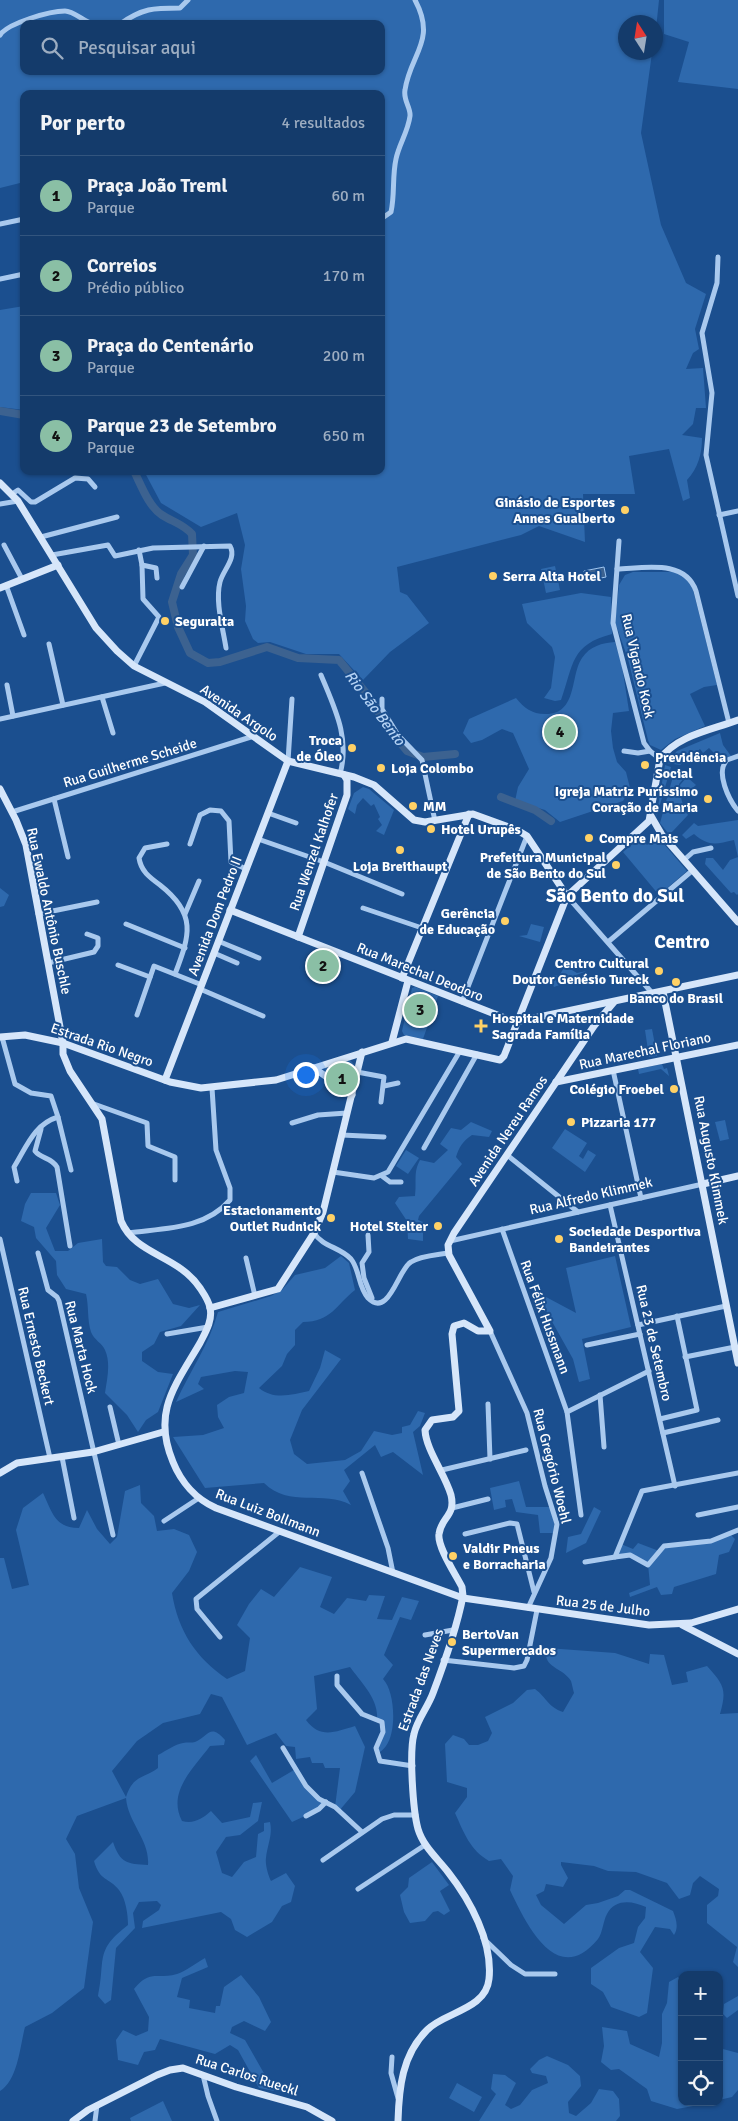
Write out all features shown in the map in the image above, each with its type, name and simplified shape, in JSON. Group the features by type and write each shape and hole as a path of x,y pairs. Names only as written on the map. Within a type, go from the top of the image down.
{"main road":[{"name":"Avenida Argolo","path":"0,483 18,501 42,537 96,628 134,666 205,702 288,761 374,785 414,820 423,822 435,821 469,814 481,816 517,830 527,836"},
{"path":"3,586 58,565"},
{"path":"518,1023 567,896 639,831 651,816 660,759 676,744 738,720"},
{"name":"Avenida Dom Pedro II","path":"165,1080 288,761"},
{"name":"Rua Wenzel Kalhofer","path":"298,937 347,794 347,780 342,775"},
{"name":"Rua Ewaldo Antônio Buschle","path":"0,789 26,845 63,1043"},
{"path":"392,1042 405,979 422,928 469,814"},
{"path":"651,816 662,835 738,922"},
{"path":"639,831 651,830 662,835"},
{"path":"527,836 567,896"},
{"name":"Rua Marechal Deodoro","path":"230,910 518,1023"},
{"path":"518,1023 738,976"},
{"name":"Rua Augusto Klimmek","path":"662,992 677,1057 738,1363"},
{"name":"Avenida Nereu Ramos","path":"448,1252 449,1241 594,1026 614,1002"},
{"path":"590,1007 595,1014 594,1026"},
{"name":"Estrada Rio Negro","path":"1,1037 25,1035 63,1043 165,1080 189,1087 212,1088 271,1081 392,1042 410,1039 501,1060 518,1023"},
{"path":"0,1473 13,1464 93,1452 163,1432 164,1418 172,1394 208,1327 210,1308 198,1285 184,1269 140,1246 128,1233 119,1216 104,1125 94,1104 66,1065 63,1043"},
{"name":"Rua Marechal Floriano","path":"556,1082 738,1045"},
{"path":"210,1308 275,1291 281,1286 314,1232 322,1217 362,1052"},
{"path":"314,1068 352,1095"},
{"name":"Rua Alfredo Klimmek","path":"703,1184 738,1176"},
{"path":"448,1252 490,1331"},
{"path":"462,1598 462,1587 442,1549 439,1536 452,1508 442,1470 427,1440 425,1430 432,1420 454,1417 459,1411 453,1329 456,1324 464,1323 478,1330 490,1331"},
{"name":"Rua Luiz Bollmann","path":"163,1432 178,1473 198,1498 216,1508 462,1598"},
{"name":"Rua 25 de Julho","path":"462,1598 631,1624 682,1625 738,1609"},
{"name":"Estrada das Neves","path":"398,2121 398,2098 402,2074 422,2035 433,2024 470,2005 487,1988 489,1972 483,1938 475,1915 467,1900 425,1845 419,1834 416,1815 413,1766 414,1734 432,1696 462,1598"},
{"path":"697,1622 697,1633"},
{"path":"682,1625 738,1654"},
{"name":"Rua Carlos Rueckl","path":"73,2121 97,2105 176,2068 187,2068 242,2089 307,2107 332,2121"}],"street":[{"path":"126,20 138,12 149,8 180,8 188,0"},
{"path":"385,216 391,212 396,156 404,140 410,113 405,103 405,90 422,42 424,16 415,0"},
{"path":"26,20 66,11 85,20"},
{"path":"0,36 3,30 20,22"},
{"path":"0,224 20,220"},
{"path":"718,257 717,282 702,332 712,393 707,458 738,596"},
{"path":"0,279 20,275"},
{"path":"11,493 18,490 31,502 34,502 78,478 88,479 95,487"},
{"path":"0,504 18,501"},
{"path":"719,515 738,511"},
{"path":"42,537 117,517"},
{"name":"Rua Vigando Kock","path":"618,540 613,606 614,629 643,738 650,751 660,759"},
{"path":"4,545 22,579"},
{"path":"52,555 108,545 115,556 139,550 228,545 232,551 219,590 226,648"},
{"path":"182,587 197,546"},
{"path":"134,666 159,617 143,599 142,565 139,550"},
{"path":"142,565 156,568 157,578"},
{"path":"616,569 672,569 684,573 691,580 696,591 729,723"},
{"path":"3,586 24,635"},
{"path":"50,644 63,705"},
{"path":"321,675 343,731 342,775"},
{"path":"148,687 151,676"},
{"path":"0,719 165,683"},
{"path":"7,685 13,716"},
{"path":"102,697 113,733"},
{"path":"288,761 292,698"},
{"path":"382,699 382,709 398,735 421,757 435,821"},
{"name":"Rua Guilherme Scheide","path":"12,812 254,736"},
{"path":"624,751 638,753 650,751"},
{"path":"738,756 727,760 721,769 722,778 738,811"},
{"path":"54,799 68,857"},
{"path":"190,844 200,815 206,811 221,811 229,821 231,862 246,869"},
{"path":"268,812 296,823"},
{"path":"462,1002 527,836"},
{"path":"258,839 324,862 402,894"},
{"path":"167,844 148,846 142,850 140,864 145,873 173,896 186,914"},
{"path":"684,860 693,852 711,848"},
{"path":"608,942 693,870"},
{"path":"175,974 185,948 188,933 186,914 199,881"},
{"path":"567,896 653,994"},
{"path":"38,914 97,902"},
{"path":"363,908 422,928"},
{"path":"126,924 185,948"},
{"path":"48,963 94,952 98,946 98,938 87,934"},
{"path":"218,941 259,958"},
{"path":"214,954 237,963"},
{"path":"118,965 150,977"},
{"path":"137,1015 154,966 264,1016"},
{"path":"1,1037 15,1084 31,1093 51,1096 71,1170"},
{"path":"333,1172 369,1178 382,1176 394,1165 460,1050"},
{"path":"424,1148 477,1054"},
{"path":"613,1070 641,1198"},
{"path":"357,1072 384,1077 381,1102"},
{"path":"384,1086 398,1083"},
{"path":"128,1233 200,1222 214,1214 230,1200 230,1188 216,1150 212,1088"},
{"path":"94,1104 147,1123 148,1146 175,1157 175,1180"},
{"path":"292,1123 318,1115 347,1113"},
{"path":"17,1181 14,1167 29,1141 43,1124 58,1117"},
{"path":"43,1124 34,1149 36,1154 50,1159 57,1167 70,1246"},
{"path":"342,1135 384,1136"},
{"path":"508,1155 578,1212"},
{"path":"382,1176 390,1182 401,1182"},
{"name":"Rua Alfredo Klimmek","path":"449,1241 703,1184"},
{"name":"Rua 23 de Setembro","path":"610,1205 675,1486"},
{"name":"Rua Félix Hussmann","path":"502,1229 566,1412 581,1515"},
{"path":"314,1232 323,1243 340,1250 351,1259 364,1291 373,1301 382,1302 389,1298 403,1270 412,1261 448,1252"},
{"path":"368,1234 369,1252 363,1260 363,1274 373,1301"},
{"name":"Rua Ernesto Beckert","path":"0,1239 50,1458"},
{"name":"Rua Marta Hock","path":"38,1253 48,1290 59,1301 113,1535"},
{"path":"246,1258 256,1296"},
{"path":"638,1325 726,1306"},
{"path":"660,1420 697,1410 676,1316"},
{"path":"167,1334 208,1327"},
{"name":"Rua Gregório Woehl","path":"490,1331 527,1413 545,1486 558,1524 551,1558 528,1608"},
{"path":"587,1345 640,1334"},
{"path":"685,1357 735,1347"},
{"path":"566,1412 649,1371"},
{"path":"600,1395 604,1447"},
{"path":"488,1404 490,1459"},
{"path":"110,1407 119,1445"},
{"path":"663,1433 718,1420"},
{"path":"442,1470 526,1450"},
{"path":"62,1456 74,1518"},
{"path":"362,1473 388,1548 393,1573"},
{"path":"615,1557 642,1491 738,1473"},
{"path":"164,1520 198,1498"},
{"path":"452,1508 488,1500"},
{"path":"698,1515 738,1507"},
{"path":"465,1534 510,1523 517,1524 534,1593"},
{"path":"585,1562 630,1555 648,1565 664,1546 711,1541 738,1530"},
{"path":"220,1637 197,1609 196,1599 279,1532"},
{"path":"444,1660 522,1667 527,1660 537,1610"},
{"path":"425,1635 453,1630"},
{"path":"337,1676 337,1685 362,1714 382,1722 383,1732 376,1748 380,1761 413,1766"},
{"path":"283,1748 306,1786 319,1799 340,1810 362,1832"},
{"path":"306,1816 326,1802"},
{"path":"323,1860 388,1816 416,1815"},
{"path":"358,1889 425,1845"},
{"path":"483,1938 511,1966 525,1974 554,1974"},
{"path":"392,2057 391,2073 398,2098"},
{"path":"203,2074 217,2121"},
{"path":"95,2121 97,2105"}],"shaded area":[{"path":"0,0 659,0 657,15 618,15 618,60 651,60 641,133 661,225 686,283 706,294 695,329 699,349 693,353 686,369 703,368 706,408 696,408 693,424 682,435 702,438 699,460 687,480 690,498 683,501 669,449 629,456 635,494 583,494 585,542 539,526 521,535 397,567 400,592 407,595 429,623 390,652 363,680 339,654 306,654 270,642 258,643 253,639 245,621 246,606 241,569 245,545 237,513 201,527 161,503 146,475 385,475 385,90 20,90 20,183 0,188"},
{"path":"664,0 738,0 738,89 678,82 689,42 664,34"},
{"path":"20,307 20,410 0,407 0,310"},
{"path":"555,566 560,590 546,593 541,569"},
{"path":"604,567 606,577 586,581 584,571"},
{"path":"633,572 675,572 681,574 692,586 717,685 704,687 690,694 705,726 675,739 661,750 650,745 648,740 628,659 615,622 619,585 625,575"},
{"path":"581,593 611,597 612,634 588,644 581,650 572,666 561,700 555,701 544,698 551,688 555,657 552,647 527,623 522,604"},
{"path":"615,642 622,666 629,711 613,713 611,731 617,762 626,772 630,788 623,801 560,822 545,810 515,801 518,787 529,769 513,733 502,729 482,740 471,743 463,733 469,719 516,698 532,712 540,714 556,713 568,701 578,665 585,654 597,646"},
{"path":"720,733 723,745 731,756 721,760 709,748 703,753 700,749 680,765 666,763 677,751"},
{"path":"665,765 671,767 656,818"},
{"path":"674,773 678,773 684,778 679,784 679,788 688,815 672,832 668,833 660,823"},
{"path":"687,777 696,785 682,797 680,785"},
{"path":"363,787 369,789 394,810 384,835 376,831 382,825 378,819 380,817 374,804 371,806 363,798 357,805 355,814 348,809 354,793"},
{"path":"738,820 738,857 734,840 722,843 709,843 694,834 686,839 682,835 694,823 698,826"},
{"path":"657,836 687,871 659,895 623,852 640,838 647,845"},
{"path":"738,857 737,895 734,892 731,893 705,864 706,858 713,858 723,870 730,860"},
{"path":"0,888 9,895 4,906 0,907"},
{"path":"531,924 544,927 540,942 519,936 527,935"},
{"path":"565,966 577,973 587,971 563,980 562,984 554,987 551,981 553,975 559,976"},
{"path":"415,987 438,996 423,1039 404,1035 402,1031 412,988"},
{"path":"652,1029 657,1056 649,1057 645,1030"},
{"path":"350,1060 355,1065 347,1088 324,1072 325,1068"},
{"path":"662,1064 664,1069 667,1068 669,1076 661,1069 639,1074 638,1069"},
{"path":"725,1120 729,1139 720,1141 715,1122"},
{"path":"471,1122 492,1131 489,1137 472,1135 462,1144 456,1157 462,1164 419,1216 418,1220 423,1222 423,1241 408,1239 407,1221 395,1203 399,1197 415,1196 416,1173 420,1160 434,1163 448,1150 440,1144 451,1128 461,1130"},
{"path":"565,1129 587,1143 579,1156 583,1159 588,1150 596,1155 585,1172 552,1148"},
{"path":"406,1150 419,1158 408,1174 396,1166"},
{"path":"31,1193 56,1193 60,1205 46,1228 55,1251 68,1251 78,1243 102,1239 103,1262 106,1266 117,1267 130,1280 140,1284 158,1279 173,1304 189,1308 200,1305 181,1326 160,1332 154,1344 142,1352 142,1361 158,1372 173,1374 158,1412 146,1420 138,1432 127,1415 105,1393 108,1360 104,1348 91,1332 86,1294 66,1289 57,1275 56,1261 36,1238 34,1227 21,1221 25,1204"},
{"path":"341,1256 349,1263 355,1290 327,1316 303,1322 295,1330 295,1345 287,1354 282,1366 259,1388 264,1392 276,1395 289,1395 309,1391 320,1368 325,1350 341,1359 302,1410 290,1440 294,1454 307,1464 345,1460 361,1451 374,1431 392,1435 402,1433 402,1427 410,1425 418,1411 425,1413 420,1426 413,1432 423,1475 393,1452 381,1457 375,1445 344,1470 350,1481 343,1491 351,1505 330,1499 284,1495 274,1491 264,1483 205,1488 173,1437 203,1435 224,1428 218,1417 217,1405 229,1397 244,1393 248,1372 235,1371 201,1377 198,1384 204,1389 176,1402 204,1347 218,1312 271,1296 282,1290 295,1275 325,1268"},
{"path":"615,1256 631,1327 582,1339 590,1379 579,1382 573,1359 540,1300 546,1297 576,1313 566,1268"},
{"path":"519,1481 526,1507 551,1507 556,1533 540,1533 538,1515 516,1512 512,1499 505,1500 506,1507 494,1510 490,1488"},
{"path":"140,1485 141,1503 154,1516 157,1531 174,1529 189,1535 197,1552 189,1571 172,1593 175,1607 190,1642 206,1662 227,1679 245,1671 250,1638 237,1625 249,1604 261,1589 274,1597 300,1567 332,1577 320,1607 334,1614 347,1598 366,1601 369,1595 385,1596 377,1619 392,1620 402,1597 419,1601 411,1620 400,1617 384,1655 393,1665 383,1679 387,1685 392,1702 393,1722 390,1740 377,1754 383,1725 377,1719 377,1712 372,1697 350,1667 314,1676 317,1709 306,1720 311,1726 322,1732 334,1732 355,1726 365,1747 355,1792 339,1811 335,1807 340,1768 325,1768 323,1763 312,1763 310,1757 296,1759 295,1747 286,1746 276,1733 247,1745 222,1697 211,1694 200,1714 163,1723 137,1741 112,1771 126,1797 135,1781 158,1768 158,1755 174,1746 195,1742 210,1732 216,1732 225,1740 224,1745 210,1746 184,1781 178,1800 178,1810 182,1821 198,1820 211,1811 222,1823 250,1817 253,1803 262,1802 258,1821 240,1835 226,1837 216,1852 222,1873 232,1877 244,1862 256,1857 258,1834 264,1831 264,1823 270,1822 271,1827 266,1860 267,1870 271,1881 286,1873 295,1886 291,1902 282,1906 272,1922 247,1937 235,1930 231,1919 221,1912 142,1928 143,1921 159,1910 161,1905 157,1901 139,1902 133,1913 135,1928 116,1948 111,2000 105,2004 98,1996 103,1956 110,1942 128,1925 128,1917 125,1902 119,1890 99,1873 94,1861 113,1842 118,1854 130,1863 148,1865 148,1856 131,1816 126,1798 77,1816 66,1839 75,1854 79,1888 93,1922 84,1988 52,2013 25,2027 15,2071 6,2086 0,2091 0,1558 4,1558 12,1589 29,1585 16,1530 23,1508 43,1493 55,1518 59,1522 79,1528 87,1510 97,1529 110,1544 117,1537 125,1491"},
{"path":"594,1507 601,1511 586,1543 566,1553 568,1537 581,1534"},
{"path":"729,1533 735,1539 729,1552 719,1555 716,1574 674,1587 672,1594 661,1595 657,1587 630,1597 629,1593 650,1585 648,1564 637,1557 616,1556 621,1544 633,1549 638,1543 659,1551 662,1548 705,1543"},
{"path":"547,1648 615,1653 649,1664 650,1654 664,1655 672,1685 688,1682 686,1672 707,1666 717,1678 722,1688 723,1699 720,1714 738,1713 738,1967 733,1962 737,1947 707,1923 707,1905 718,1896 719,1889 700,1876 693,1883 690,1895 679,1899 667,1883 636,1872 608,1871 594,1866 561,1862 568,1878 563,1887 546,1884 544,1891 536,1895 541,1905 564,1924 586,1905 618,1896 625,1890 630,1890 673,1911 677,1926 674,1935 670,1929 655,1927 640,1952 653,1968 647,2013 639,2017 611,2007 603,1992 591,1984 591,1968 619,1948 634,1943 638,1927 645,1918 646,1907 630,1902 615,1905 607,1914 598,1939 583,1953 569,1957 556,1954 534,1934 525,1919 510,1890 513,1876 501,1859 489,1861 482,1857 472,1846 465,1834 455,1813 467,1797 467,1788 447,1782 445,1744 453,1735 464,1739 469,1745 478,1745 488,1741 492,1733 485,1717 513,1703 527,1690 535,1689 551,1705 563,1712 574,1693 572,1684 567,1676 547,1660"},
{"path":"256,1755 272,1783 294,1770 302,1781 326,1802 316,1811 292,1822 250,1761"},
{"path":"432,1862 449,1885 440,1891 450,1911 444,1915 438,1911 433,1912 425,1921 410,1923 404,1912 400,1895 408,1887 409,1878"},
{"path":"205,1958 208,1967 182,1978 177,1997 190,2000 189,2008 215,2013 216,2006 220,2006 224,1987 241,1975 259,1997 271,2022 265,2031 244,2021 232,2027 230,2033 245,2040 274,2091 259,2088 238,2050 230,2045 215,2054 160,2039 155,2050 144,2052 138,2065 118,2060 116,2040 123,2030 136,2036 148,2031 149,2017 134,1989 145,1979 154,1976 177,1974"},
{"path":"678,1977 678,2106 693,2106 677,2109 651,2101 647,2089 619,2069 611,2070 601,2062 604,2046 602,2027 627,2031 630,2044 659,2057 662,2043 662,2014 667,2003 669,1982"},
{"path":"738,1996 738,2010 727,2018 723,2014 724,2004"},
{"path":"723,2049 738,2053 738,2090 732,2097 723,2099"},
{"path":"547,2056 568,2065 580,2076 581,2086 568,2102 569,2113 576,2116 591,2103 599,2089 613,2091 619,2099 620,2116 616,2121 479,2121 496,2094 491,2089 493,2074 505,2075 516,2083 505,2105 511,2109 520,2105 532,2090 548,2083 546,2076 532,2073 530,2069 539,2060"},
{"path":"457,2083 482,2097 474,2112 449,2098"},
{"path":"163,2101 172,2121 131,2121 130,2118"}],"waterway":[{"name":"Rio São Bento","path":"0,411 20,414"},
{"name":"Rio São Bento","path":"136,475 153,507 192,534 193,555 181,574 172,602 178,627 190,653 208,663 220,662 267,647 298,658 339,660 371,699 387,727 407,751 423,757 455,754"},
{"name":"Rio São Bento","path":"501,797 535,810 551,821"}],"place":[{"name":"Ginásio de Esportes Annes Gualberto","path":"625,510"},
{"name":"Serra Alta Hotel","path":"493,576"},
{"name":"Seguralta","path":"165,621"},
{"name":"Parque 23 de Setembro","path":"560,732"},
{"name":"Troca de Óleo","path":"352,748"},
{"name":"Previdência Social","path":"645,765"},
{"name":"Loja Colombo","path":"381,768"},
{"name":"Igreja Matriz Puríssimo Coração de Maria","path":"708,799"},
{"name":"MM","path":"413,806"},
{"name":"Hotel Urupês","path":"431,829"},
{"name":"Compre Mais","path":"589,838"},
{"name":"Loja Breithaupt","path":"400,850"},
{"name":"Prefeitura Municipal de São Bento do Sul","path":"616,865"},
{"name":"Gerência de Educação","path":"505,921"},
{"name":"Correios","path":"323,966"},
{"name":"Centro Cultural Doutor Genésio Tureck","path":"659,971"},
{"name":"Banco do Brasil","path":"676,982"},
{"name":"Praça do Centenário","path":"420,1010"},
{"name":"Hospital e Maternidade Sagrada Família","path":"481,1026"},
{"name":"Praça João Treml","path":"342,1079"},
{"name":"Colégio Froebel","path":"674,1089"},
{"name":"Pizzaria 177","path":"571,1122"},
{"name":"Estacionamento Outlet Rudnick","path":"331,1218"},
{"name":"Hotel Stelter","path":"438,1226"},
{"name":"Sociedade Desportiva Bandeirantes","path":"559,1239"},
{"name":"Valdir Pneus e Borracharia","path":"453,1556"},
{"name":"BertoVan Supermercados","path":"452,1642"}],"district":[{"name":"São Bento do Sul","path":"615,896"},
{"name":"Centro","path":"682,942"}]}
